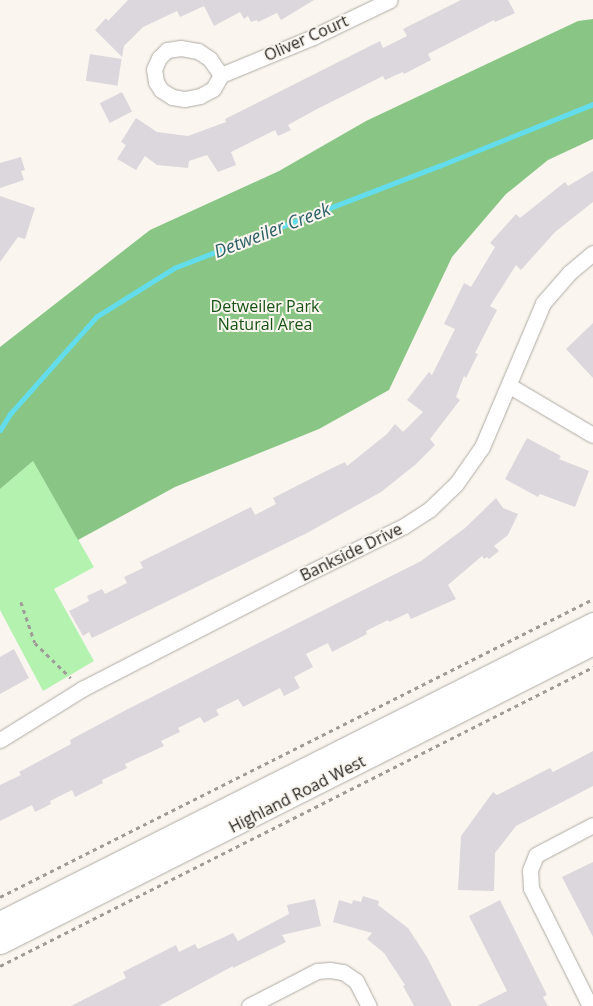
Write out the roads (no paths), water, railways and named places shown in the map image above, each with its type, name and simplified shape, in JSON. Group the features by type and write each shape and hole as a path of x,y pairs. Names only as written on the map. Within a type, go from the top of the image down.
{"main road":[{"name":"Highland Road West","path":"0,922 593,623"},
{"name":"Highland Road West","path":"0,943 593,644"}],"street":[{"name":"Oliver Court","path":"221,75 313,37 390,0"},
{"name":"Bankside Drive","path":"0,740 82,689 404,526 430,509 456,484 482,447 510,386 543,304 569,273 593,253"},
{"path":"510,386 593,435"},
{"path":"590,1006 531,888 530,870 536,855 593,825"},
{"path":"249,1006 317,971 330,970 343,972 356,981 369,1006"}],"waterway":[{"name":"Detweiler Creek","path":"0,430 10,414 96,317 174,268 439,166 593,104"}],"park label":[{"name":"Detweiler Park Natural Area","path":"265,315"}]}
